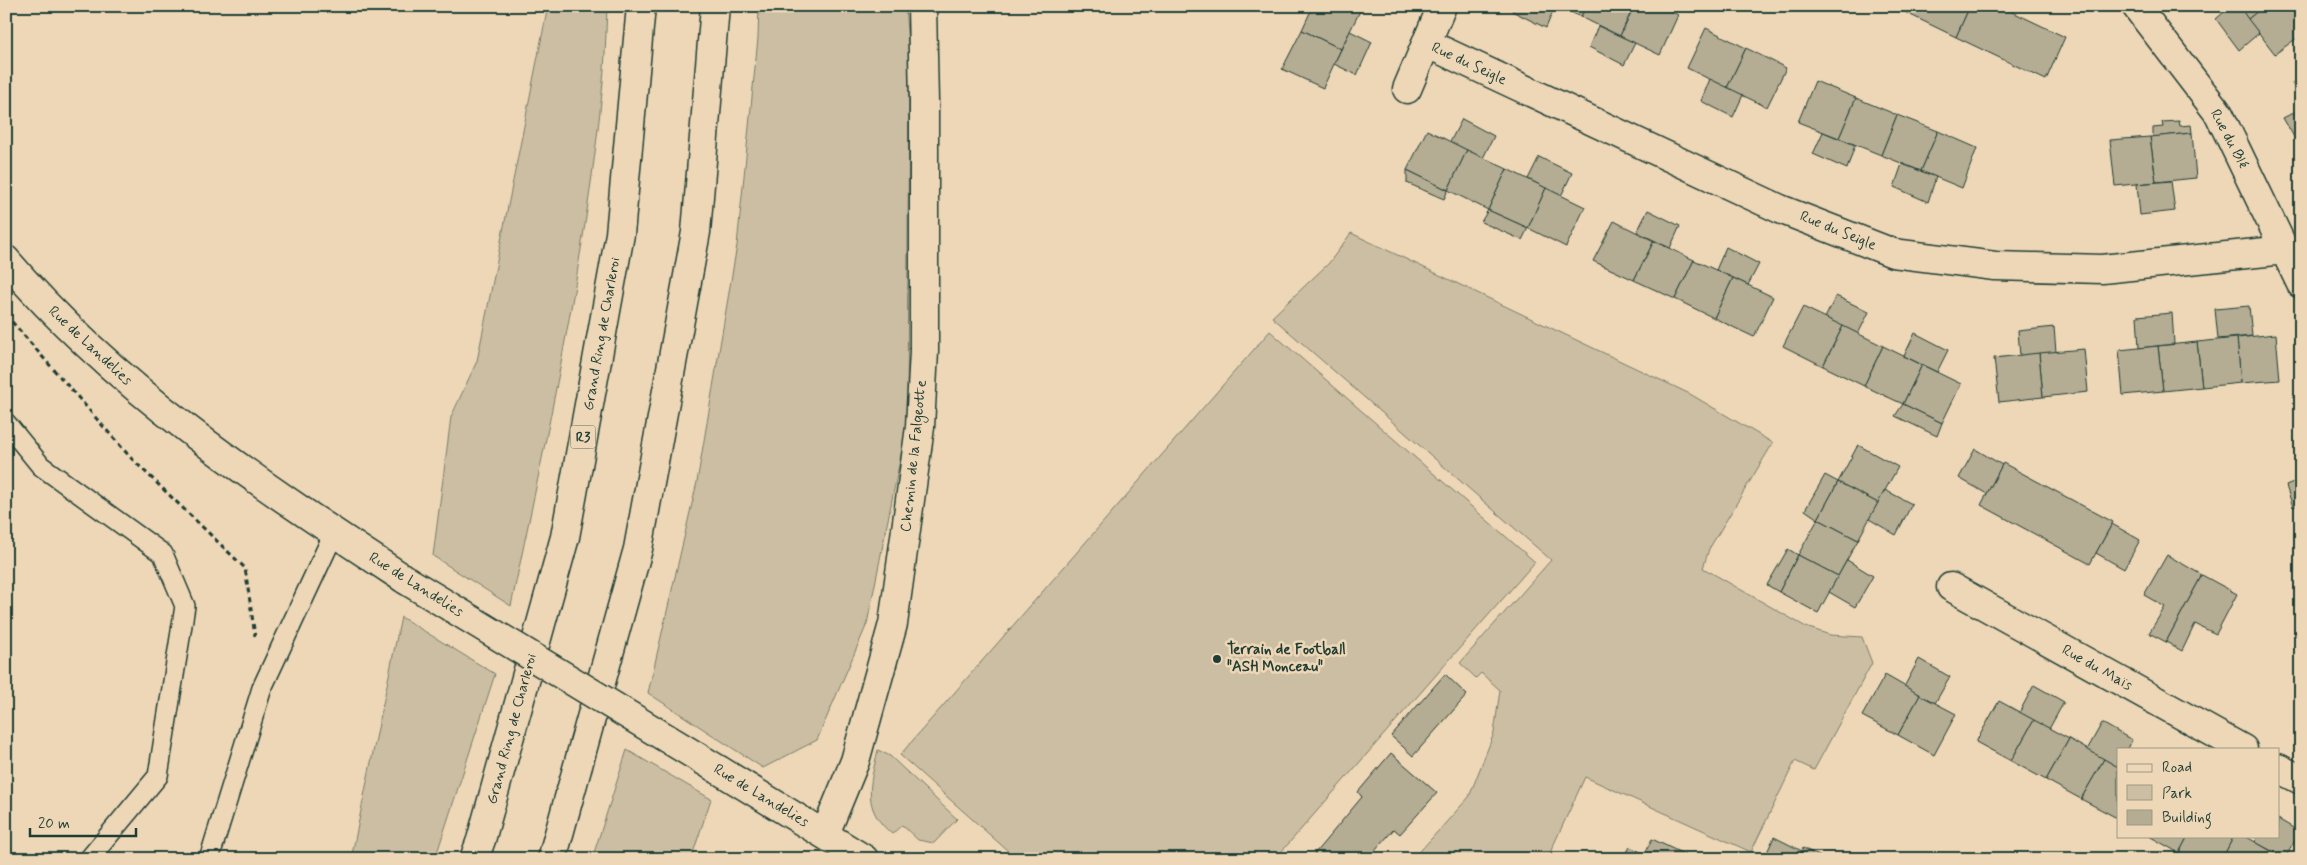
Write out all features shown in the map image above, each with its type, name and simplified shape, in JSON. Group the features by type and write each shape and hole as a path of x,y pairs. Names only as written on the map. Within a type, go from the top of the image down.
{"main road":[{"name":"Grand Ring de Charleroi","path":"474,859 481,840 565,537 620,234 641,6"},
{"path":"552,859 639,540 696,232 715,6"},
{"name":"Chemin de la Falgeotte","path":"825,834 855,761 893,624 919,437 924,351 922,6"},
{"path":"1407,89 1442,6"},
{"name":"Rue du Blé","path":"2136,6 2218,114 2301,284"},
{"name":"Rue du Seigle","path":"1426,43 1780,209 1893,253 1996,266 2102,269 2285,250"},
{"name":"Rue de Landelies","path":"6,260 56,316 127,382 207,446 406,580 864,859"},
{"name":"Rue du Maïs","path":"1950,587 2241,748"},
{"path":"2280,769 2301,780"}],"lane":[{"path":"6,423 41,466 163,554 185,606 158,776 89,859"},
{"path":"209,859 262,688 334,533"}],"path":[{"path":"6,315 131,458 245,568 262,688"}],"green space":[{"path":"548,6 607,6 605,60 594,158 575,287 551,415 511,606 433,556 451,417 477,361"},
{"path":"759,6 905,6 909,57 907,425 867,624 817,740 763,768 648,693 697,482 737,245 758,38"},
{"path":"1351,233 1690,394 1773,443 1709,549 1703,568 1806,627 1830,635 1862,637 1872,663 1814,770 1795,761 1751,852 1585,777 1547,859 1413,859 1469,797 1494,733 1500,690 1481,673 1476,678 1460,663 1551,560 1272,317 1329,263"},
{"name":"Terrain de Football \"ASH Monceau\"","path":"1270,331 1535,562 1275,859 1017,859 900,755"},
{"path":"401,617 495,674 435,859 351,859"},
{"path":"627,750 711,799 691,859 592,859"},
{"path":"878,750 890,756 957,819 934,843 918,840 902,825 892,834 876,815 870,795 872,774"}],"building":[{"path":"1313,6 1355,6 1361,9 1341,49 1302,30"},
{"path":"1515,6 1555,6 1546,28 1512,11"},
{"path":"1558,6 1586,6 1581,17"},
{"path":"1586,6 1634,6 1620,36 1581,17"},
{"path":"1634,6 1660,6 1678,15 1660,55 1620,36"},
{"path":"1892,6 1970,6 1956,37"},
{"path":"1970,6 2000,6 2065,37 2046,80 1956,37"},
{"path":"2231,6 2239,6 2259,33 2239,50 2216,19"},
{"path":"2239,6 2264,6 2248,19"},
{"path":"2264,6 2292,6 2301,18 2301,35 2275,54 2248,19"},
{"path":"1598,26 1635,43 1624,65 1589,47"},
{"path":"1706,28 1746,48 1727,88 1687,68"},
{"path":"1302,30 1341,49 1323,88 1282,69"},
{"path":"1350,31 1372,42 1357,75 1334,64"},
{"path":"1746,48 1786,68 1767,107 1727,88"},
{"path":"2301,78 2301,100 2292,83"},
{"path":"1710,79 1743,95 1733,117 1701,101"},
{"path":"1815,81 1856,98 1839,138 1798,122"},
{"path":"1856,98 1897,115 1881,155 1839,138"},
{"path":"2301,109 2301,149 2283,118"},
{"path":"1897,115 1938,131 1921,171 1881,155"},
{"path":"1462,119 1494,136 1483,158 1450,142"},
{"path":"2179,121 2180,126 2191,125 2192,133 2153,137 2153,128 2163,127 2162,122"},
{"path":"1427,130 1467,150 1448,190 1407,170"},
{"path":"1938,131 1977,148 1962,188 1921,171"},
{"path":"1823,132 1855,145 1847,169 1813,154"},
{"path":"2192,133 2196,178 2156,182 2150,137"},
{"path":"2150,137 2156,182 2115,186 2110,140"},
{"path":"1467,150 1507,169 1488,210 1448,190"},
{"path":"1539,157 1572,173 1561,196 1528,179"},
{"path":"1902,164 1936,177 1928,202 1894,187"},
{"path":"1507,169 1546,188 1528,228 1488,210"},
{"path":"1407,170 1448,190 1444,199 1407,183"},
{"path":"2171,181 2175,211 2140,215 2137,184"},
{"path":"1546,188 1585,207 1566,247 1528,228"},
{"path":"1488,210 1528,228 1522,240 1481,222"},
{"path":"1648,210 1680,226 1670,248 1637,232"},
{"path":"1614,221 1654,241 1634,280 1593,261"},
{"path":"1654,241 1694,260 1675,299 1634,280"},
{"path":"1726,247 1759,264 1748,285 1716,270"},
{"path":"1694,260 1733,278 1714,318 1675,299"},
{"path":"1733,278 1773,297 1754,337 1714,318"},
{"path":"1836,296 1869,312 1858,334 1825,318"},
{"path":"2249,306 2252,336 2218,339 2215,309"},
{"path":"1803,307 1843,326 1823,366 1783,346"},
{"path":"2172,313 2174,344 2139,348 2137,316"},
{"path":"1843,326 1883,346 1864,386 1823,366"},
{"path":"2054,327 2056,352 2020,356 2018,331"},
{"path":"1915,333 1948,350 1937,372 1904,356"},
{"path":"2276,334 2280,380 2241,383 2237,338"},
{"path":"2237,338 2241,383 2202,387 2197,342"},
{"path":"2197,342 2202,387 2163,391 2158,346"},
{"path":"1883,346 1922,365 1903,404 1864,386"},
{"path":"2158,346 2163,391 2123,395 2119,350"},
{"path":"2084,349 2088,392 2043,397 2039,353"},
{"path":"2039,353 2043,397 1999,402 1994,358"},
{"path":"1922,365 1961,384 1942,423 1903,404"},
{"path":"1903,404 1942,423 1937,436 1895,416"},
{"path":"1858,445 1898,467 1878,503 1838,482"},
{"path":"1975,449 2002,465 1987,494 1959,478"},
{"path":"2003,463 2113,522 2090,564 1981,505"},
{"path":"1825,475 1838,482 1818,519 1805,510"},
{"path":"2301,480 2301,504 2293,507 2286,486"},
{"path":"1838,482 1878,503 1858,540 1818,519"},
{"path":"1885,490 1912,504 1896,535 1869,519"},
{"path":"1818,519 1858,540 1838,576 1798,555"},
{"path":"2112,524 2140,540 2124,569 2096,553"},
{"path":"1788,549 1798,555 1779,592 1767,585"},
{"path":"1798,555 1838,576 1818,613 1779,592"},
{"path":"2167,555 2202,575 2166,642 2149,633 2165,607 2144,595"},
{"path":"1847,560 1873,576 1855,607 1829,592"},
{"path":"2202,575 2237,594 2216,634 2195,624 2182,651 2166,642"},
{"path":"1919,659 1950,677 1935,703 1904,687"},
{"path":"1445,674 1467,695 1413,756 1391,736"},
{"path":"1885,675 1920,695 1898,735 1862,716"},
{"path":"2034,685 2064,702 2049,729 2019,713"},
{"path":"1920,695 1956,714 1934,755 1898,735"},
{"path":"1999,701 2034,720 2011,761 1976,742"},
{"path":"2034,720 2069,739 2046,780 2011,761"},
{"path":"2102,723 2132,740 2128,748 2117,748 2117,766 2087,750"},
{"path":"2069,739 2104,759 2081,799 2046,780"},
{"path":"1391,753 1437,793 1400,834 1394,829 1368,859 1310,859 1362,797 1358,792"},
{"path":"2104,759 2117,766 2117,818 2081,799"},
{"path":"2280,820 2300,832 2285,858 2255,842 2257,838 2280,838"},
{"path":"1774,837 1802,851 1798,859 1764,859"},
{"path":"2153,838 2187,838 2179,853"},
{"path":"2187,838 2233,838 2222,859 2190,859 2179,853"},
{"path":"2233,838 2248,838 2271,851 2267,859 2222,859"},
{"path":"1652,839 1692,858 1692,859 1642,859"},
{"path":"1630,847 1645,854 1642,859 1623,859"},
{"path":"1803,848 1825,859 1798,859"},
{"path":"2271,851 2285,858 2286,859 2267,859"}],"place":[{"name":"Terrain de Football \"ASH Monceau\"","path":"1217,659"}]}
